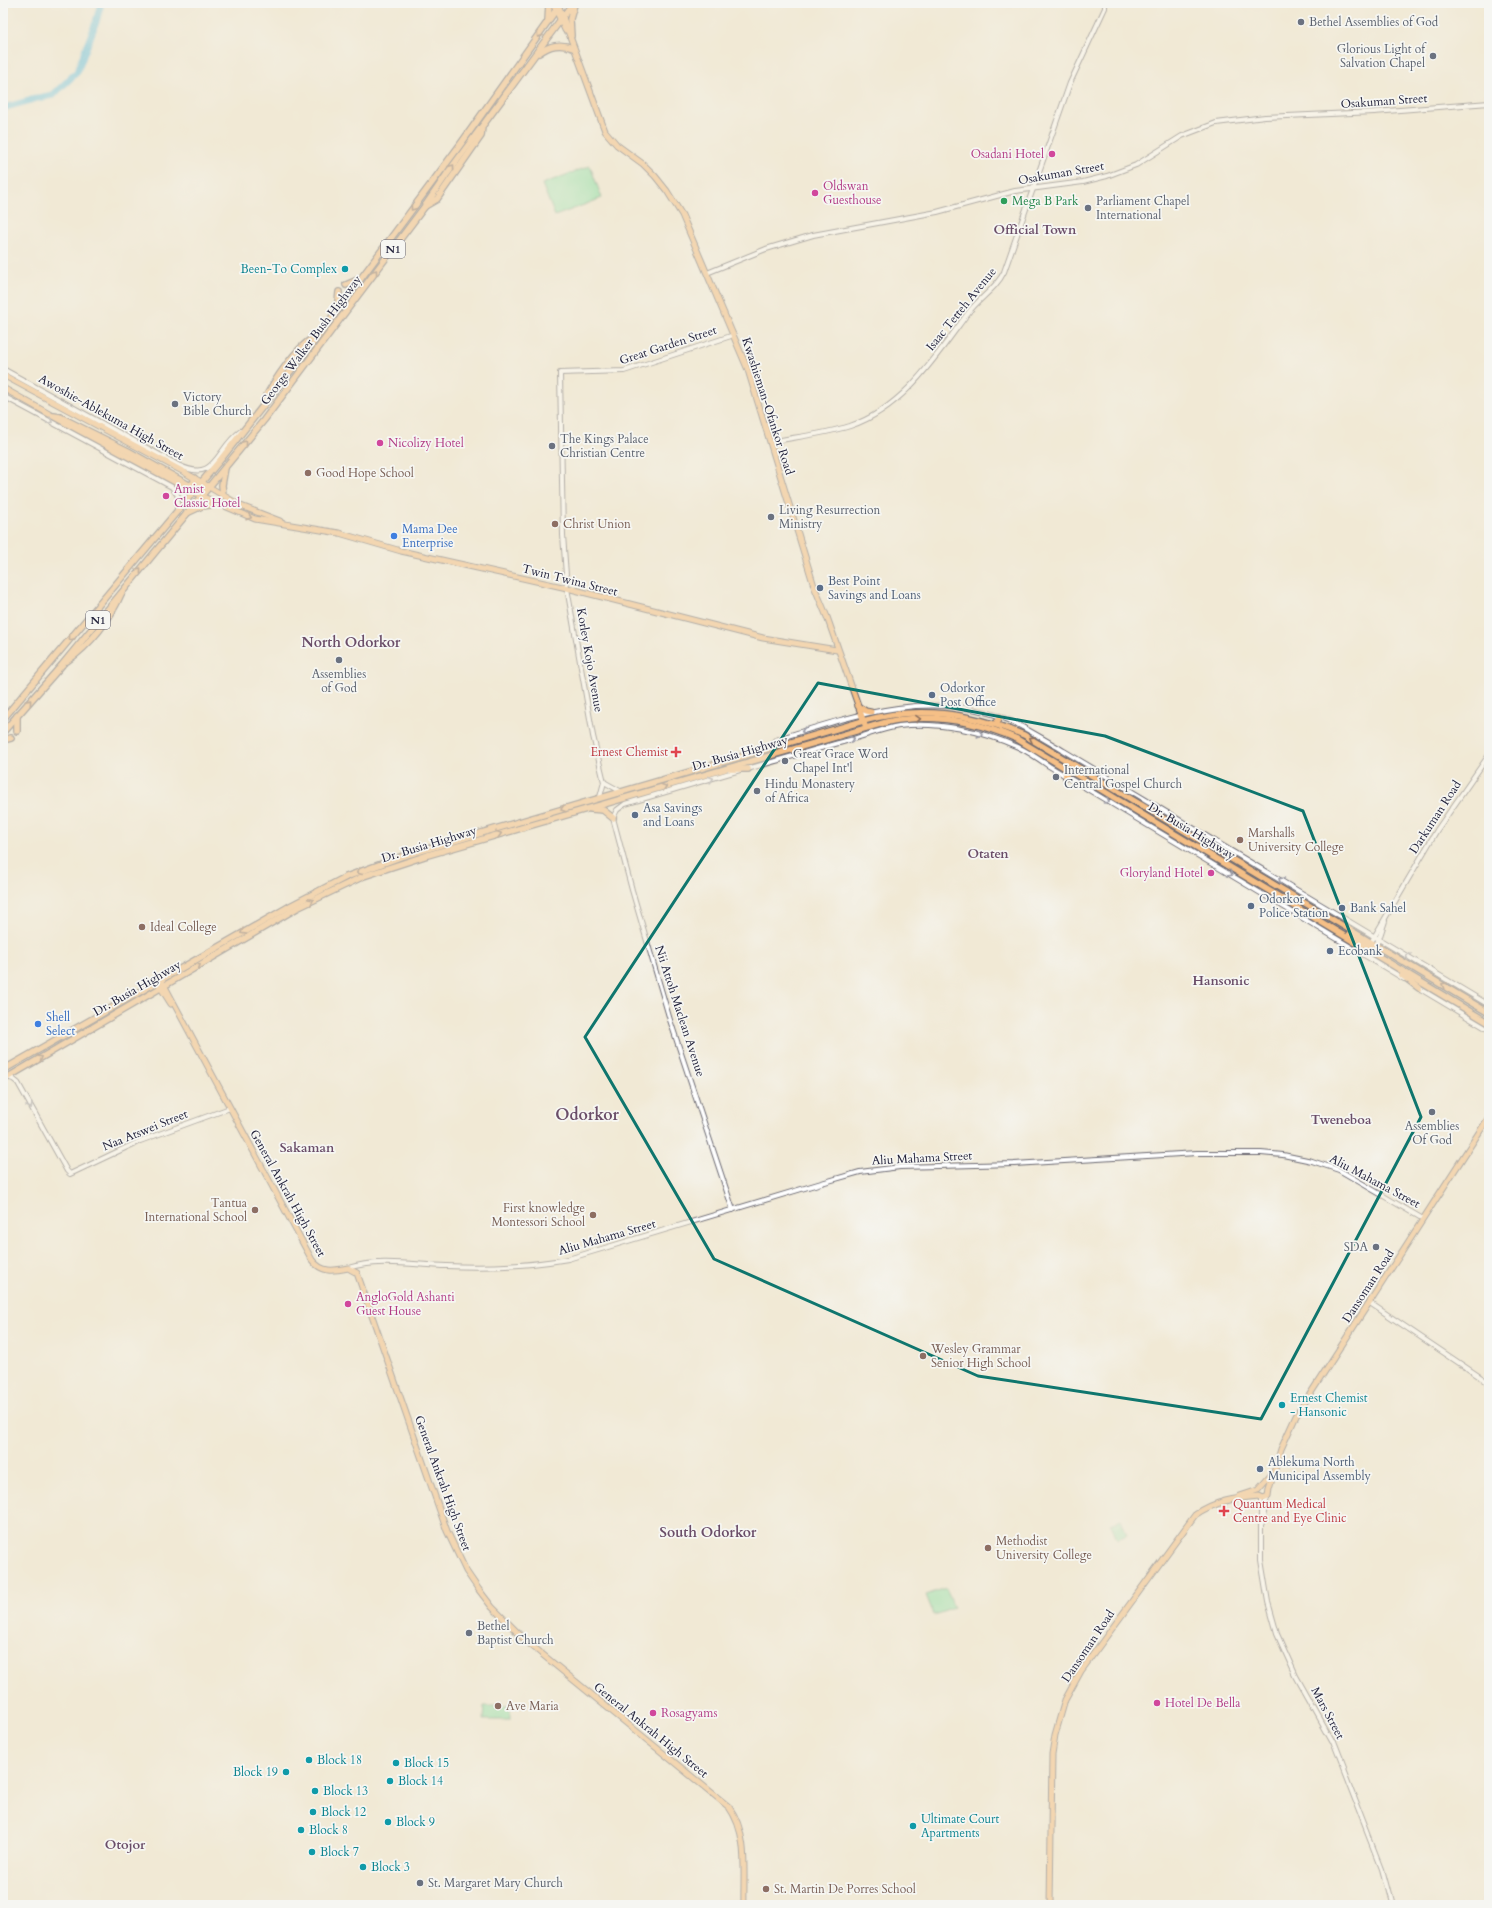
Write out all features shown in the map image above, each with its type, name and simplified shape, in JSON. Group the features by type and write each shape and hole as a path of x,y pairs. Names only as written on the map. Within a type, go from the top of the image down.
{"highway":[{"path":"548,21 549,3"},
{"path":"571,36 570,19 574,3"},
{"name":"George Walker Bush Highway","path":"3,732 62,665 264,420 425,206 482,126 574,3"},
{"name":"George Walker Bush Highway","path":"3,719 177,512 260,410 272,383 304,345 310,339 319,335 460,145 548,21 557,5"},
{"path":"531,60 549,46 564,44 574,49"},
{"path":"346,285 362,278"},
{"path":"337,310 339,292"},
{"path":"54,416 60,417 96,435 189,485 194,490 209,486"},
{"path":"223,495 222,485 226,466"},
{"path":"189,485 194,483 194,478"},
{"path":"185,514 202,506 218,504"},
{"path":"3,714 25,688 35,681"},
{"path":"866,728 867,724 870,722 902,713"},
{"name":"Dr. Busia Highway","path":"5,1078 292,905 353,874 439,845 620,791 863,721 902,713 945,713 978,719 996,724 1041,744 1257,874 1371,947 1383,960 1489,1024"},
{"path":"17,716 17,731"},
{"path":"996,724 1000,717"},
{"name":"Dr. Busia Highway","path":"3,1070 297,908 364,876 428,855 587,808 725,768 735,769 798,748 887,722 931,718 963,721 986,727 1017,739 1316,919 1460,994 1489,1013"},
{"path":"798,748 809,740 854,727 863,721"},
{"path":"3,740 11,738"},
{"path":"1065,767 1066,776"},
{"path":"735,769 748,769"},
{"path":"587,808 603,810 613,818"},
{"path":"1180,837 1185,835 1184,830"},
{"path":"1253,881 1252,876 1257,874"},
{"path":"1383,960 1418,988"},
{"path":"1459,988 1460,994"}],"main road":[{"name":"Kwashieman-Ofankor Road","path":"557,5 605,131 617,145 643,164 667,191 682,215 734,335 748,370 814,586 827,617 866,728"},
{"name":"Kwashieman-Ofankor Road","path":"562,19 571,36 574,49"},
{"name":"Awoshie-Ablekuma High Street","path":"3,374 209,486"},
{"path":"3,388 38,411 54,416 194,490"},
{"name":"Twin Twina Street","path":"209,486 240,506 264,516 299,527"},
{"name":"Twin Twina Street","path":"194,490 200,496 255,519 339,534 400,551 567,588 763,638 838,650"},
{"path":"857,705 863,710 871,712"},
{"name":"General Ankrah High Street","path":"161,983 312,1260 317,1266 328,1271 348,1268"},
{"name":"Dansoman Road","path":"1238,1497 1263,1497 1270,1492 1269,1489 1274,1471 1296,1416 1489,1117"},
{"path":"348,1268 356,1273"},
{"name":"General Ankrah High Street","path":"356,1273 445,1524 466,1571 492,1607 526,1641 729,1807 739,1824 742,1835 744,1905"},
{"name":"Dansoman Road","path":"1050,1905 1052,1754 1060,1716 1071,1687 1190,1520 1204,1509 1260,1488 1274,1471"},
{"path":"1263,1497 1260,1488 1269,1489"}],"street":[{"name":"Isaac Tetteh Avenue","path":"770,442 843,428 857,423 884,408 915,383 972,307 1002,278 1028,204 1032,188 1070,84 1105,8 1105,3"},
{"name":"Osakuman Street","path":"706,273 766,249 813,234 937,212 998,195 1032,188 1083,182 1107,176 1136,165 1182,136 1203,127 1221,122 1265,117 1374,112 1489,103"},
{"name":"Great Garden Street","path":"560,373 624,371 734,335"},
{"name":"Awoshie-Ablekuma High Street","path":"3,369 187,469 198,472 210,466"},
{"name":"Korley Kojo Avenue","path":"560,373 563,535 567,588 593,736 604,782 600,797"},
{"path":"3,396 38,411"},
{"name":"George Walker Bush Highway","path":"38,411 167,484 176,491 179,502 177,512"},
{"name":"George Walker Bush Highway","path":"210,466 230,440 246,427"},
{"name":"Dr. Busia Highway","path":"766,750 775,740 861,714 911,706 936,705 960,707 1000,717 1020,726 1067,753 1379,939"},
{"name":"Dr. Busia Highway","path":"748,769 884,729 900,726 926,725 963,730 997,738 1019,748 1489,1030"},
{"name":"Darkuman Road","path":"1385,919 1438,830 1489,755"},
{"path":"613,818 617,810 625,804 735,769"},
{"path":"604,782 620,791"},
{"name":"Nii Attoh Maclean Avenue","path":"613,818 634,897 670,1020 733,1210"},
{"path":"1371,947 1374,936 1385,919"},
{"path":"1371,947 1379,939 1385,919"},
{"path":"1379,939 1489,1005"},
{"name":"Naa Atswei Street","path":"5,1078 13,1078 18,1083 70,1174 140,1141 230,1108"},
{"name":"Aliu Mahama Street","path":"348,1268 356,1265 393,1263 490,1267 540,1264 568,1260 818,1184 875,1169 1014,1164 1197,1153 1261,1152 1302,1158 1339,1170 1423,1219"},
{"path":"356,1265 356,1273"},
{"path":"1370,1303 1489,1383"},
{"name":"Mars Street","path":"1263,1497 1261,1529 1263,1573 1277,1634 1296,1676 1333,1742 1382,1868 1392,1905"}],"highlighted area":[{"path":"818,683 1105,736 1303,811 1421,1117 1261,1419 978,1376 714,1259 585,1037"}],"green space":[{"path":"590,166 602,198 555,216 542,184"},
{"path":"1121,1519 1127,1535 1117,1539 1111,1523"},
{"path":"946,1588 954,1608 934,1615 926,1595"},
{"path":"484,1706 510,1706 510,1720 483,1720"}],"waterway":[{"path":"3,108 53,95 77,72 96,22 101,3"}],"place":[{"name":"Bethel Assemblies of God","path":"1301,22"},
{"name":"Glorious Light of Salvation Chapel","path":"1433,56"},
{"name":"Osadani Hotel","path":"1052,154"},
{"name":"Oldswan Guesthouse","path":"815,193"},
{"name":"Mega B Park","path":"1004,201"},
{"name":"Parliament Chapel International","path":"1088,208"},
{"name":"Been-To Complex","path":"345,269"},
{"name":"Victory Bible Church","path":"175,404"},
{"name":"Nicolizy Hotel","path":"380,443"},
{"name":"The Kings Palace Christian Centre","path":"552,446"},
{"name":"Good Hope School","path":"308,473"},
{"name":"Amist Classic Hotel","path":"166,496"},
{"name":"Living Resurrection Ministry","path":"771,517"},
{"name":"Christ Union","path":"555,524"},
{"name":"Mama Dee Enterprise","path":"394,536"},
{"name":"Best Point Savings and Loans","path":"820,588"},
{"name":"Assemblies of God","path":"339,660"},
{"name":"Odorkor Post Office","path":"932,695"},
{"name":"Ernest Chemist","path":"676,752"},
{"name":"Great Grace Word Chapel Int'l","path":"785,761"},
{"name":"International Central Gospel Church","path":"1056,777"},
{"name":"Hindu Monastery of Africa","path":"757,791"},
{"name":"Asa Savings and Loans","path":"635,815"},
{"name":"Marshalls University College","path":"1240,840"},
{"name":"Gloryland Hotel","path":"1211,873"},
{"name":"Odorkor Police Station","path":"1251,906"},
{"name":"Bank Sahel","path":"1342,908"},
{"name":"Ideal College","path":"142,927"},
{"name":"Ecobank","path":"1330,951"},
{"name":"Shell Select","path":"38,1024"},
{"name":"Assemblies Of God","path":"1432,1112"},
{"name":"Tantua International School","path":"255,1210"},
{"name":"First knowledge Montessori School","path":"593,1215"},
{"name":"SDA","path":"1376,1247"},
{"name":"AngloGold Ashanti Guest House","path":"348,1304"},
{"name":"Wesley Grammar Senior High School","path":"923,1356"},
{"name":"Ernest Chemist - Hansonic","path":"1282,1405"},
{"name":"Ablekuma North Municipal Assembly","path":"1260,1469"},
{"name":"Quantum Medical Centre and Eye Clinic","path":"1224,1511"},
{"name":"Methodist University College","path":"988,1548"},
{"name":"Bethel Baptist Church","path":"469,1633"},
{"name":"Hotel De Bella","path":"1157,1703"},
{"name":"Ave Maria","path":"498,1706"},
{"name":"Rosagyams","path":"653,1713"},
{"name":"Block 18","path":"309,1760"},
{"name":"Block 15","path":"396,1763"},
{"name":"Block 19","path":"286,1772"},
{"name":"Block 14","path":"390,1781"},
{"name":"Block 13","path":"315,1791"},
{"name":"Block 12","path":"313,1812"},
{"name":"Block 9","path":"388,1822"},
{"name":"Ultimate Court Apartments","path":"913,1826"},
{"name":"Block 8","path":"301,1830"},
{"name":"Block 7","path":"312,1852"},
{"name":"Block 3","path":"363,1867"},
{"name":"St. Margaret Mary Church","path":"420,1883"},
{"name":"St. Martin De Porres School","path":"766,1889"}],"district":[{"name":"Official Town","path":"1035,230"},
{"name":"North Odorkor","path":"351,642"},
{"name":"Otaten","path":"988,854"},
{"name":"Hansonic","path":"1221,981"},
{"name":"Odorkor","path":"587,1115"},
{"name":"Tweneboa","path":"1341,1120"},
{"name":"Sakaman","path":"307,1148"},
{"name":"South Odorkor","path":"708,1532"},
{"name":"Otojor","path":"125,1845"}]}
